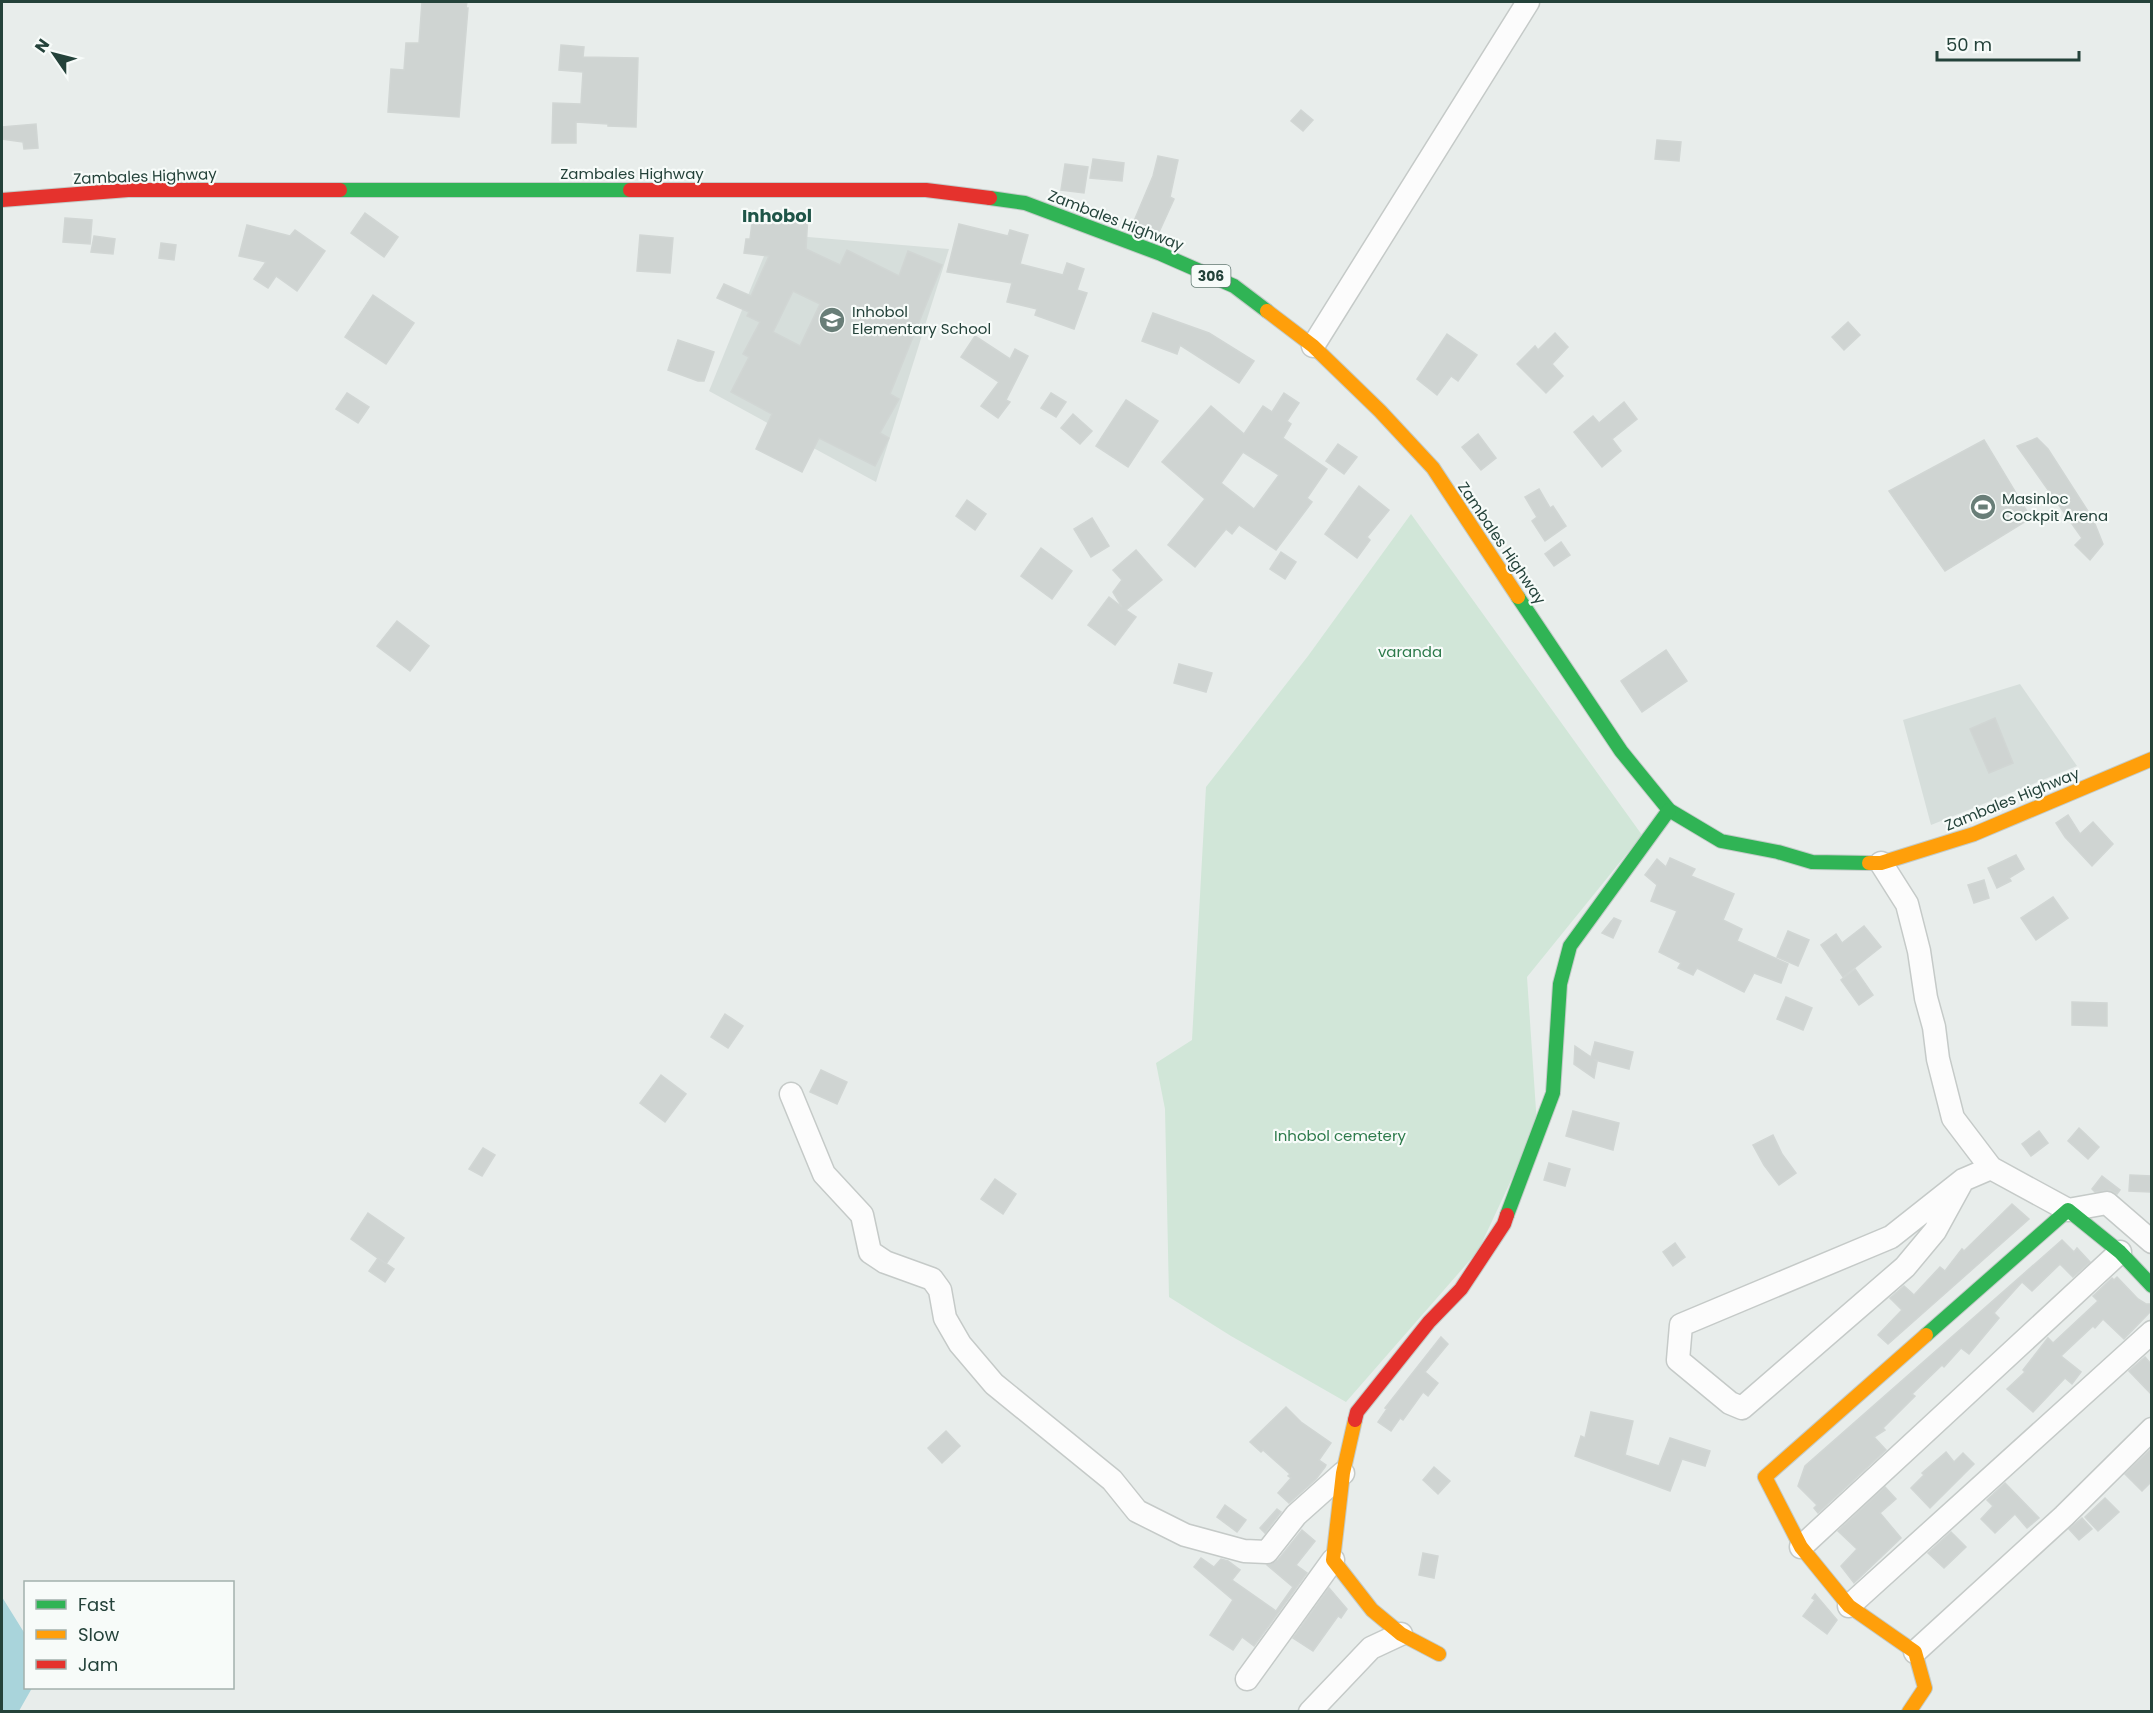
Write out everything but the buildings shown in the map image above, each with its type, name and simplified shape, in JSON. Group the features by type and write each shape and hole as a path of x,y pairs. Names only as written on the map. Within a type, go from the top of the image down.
{"main road":[{"name":"Zambales Highway","path":"2,200 128,190 926,190 1024,203 1161,254 1234,286 1313,346 1380,411 1433,468 1621,751 1669,810 1721,841 1778,852 1812,862 1881,863 1974,834 2151,759"},
{"path":"1439,1654 1401,1634 1372,1610 1333,1560 1343,1473 1357,1412 1429,1322 1461,1289 1504,1224 1553,1093 1560,984 1570,946 1669,810"},
{"path":"1909,1712 1925,1688 1915,1652 1849,1606 1801,1547 1765,1477 2068,1210 2120,1252 2151,1286"}],"street":[{"path":"1313,346 1528,2"},
{"path":"1881,863 1906,904 1919,951 1926,998 1935,1027 1938,1059 1953,1118 1991,1168 2068,1210 2107,1203 2151,1242"},
{"path":"791,1094 824,1174 862,1215 870,1252 885,1262 932,1279 940,1290 945,1318 960,1344 994,1384 1112,1479 1137,1511 1185,1536 1244,1551 1267,1552 1296,1515 1343,1473"},
{"path":"1963,1180 1935,1231 1905,1267 1742,1408 1730,1403 1678,1360 1681,1325 1891,1237 1963,1180 1991,1168"},
{"path":"1801,1547 2120,1252"},
{"path":"1849,1606 2151,1332"},
{"path":"1915,1652 2064,1516 2151,1429"},
{"path":"1247,1679 1333,1560"},
{"path":"1310,1712 1371,1648 1401,1634"}],"shaded area":[{"name":"Inhobol Elementary School","path":"773,234 949,249 876,482 709,391"},
{"path":"2020,684 2077,766 1931,825 1903,720"}],"green space":[{"name":"Inhobol cemetery","path":"1411,514 1642,835 1527,977 1537,1125 1478,1251 1346,1402 1231,1336 1169,1297 1165,1109 1156,1063 1192,1040 1206,787 1308,656"}],"water":[{"path":"2,1597 24,1632 24,1689 31,1689 19,1711 2,1711"}],"traffic: fast":[{"path":"340,190 630,190"},
{"path":"990,198 1025,203 1161,254 1234,286 1267,311"},
{"path":"1518,597 1621,751 1669,810 1721,841 1778,852 1812,862 1869,863"},
{"path":"1507,1215 1553,1093 1560,984 1570,946 1669,810"},
{"path":"1926,1335 2068,1210 2120,1252 2152,1286"}],"traffic: slow":[{"path":"1267,311 1313,346 1380,411 1433,468 1518,597"},
{"path":"1869,863 1881,863 1974,834 2152,759"},
{"path":"1909,1712 1925,1688 1915,1652 1849,1606 1801,1547 1765,1477 1926,1335"},
{"path":"1355,1420 1343,1473 1333,1560 1372,1610 1401,1634 1439,1654"}],"traffic: jam":[{"path":"2,200 128,190 340,190"},
{"path":"630,190 926,190 990,198"},
{"path":"1355,1420 1357,1412 1429,1322 1461,1289 1504,1224 1507,1215"}],"place":[{"name":"Inhobol Elementary School","path":"832,320"},
{"name":"Masinloc Cockpit Arena","path":"1983,507"}],"district":[{"name":"Inhobol","path":"777,215"}],"park label":[{"name":"varanda","path":"1410,651"}]}
